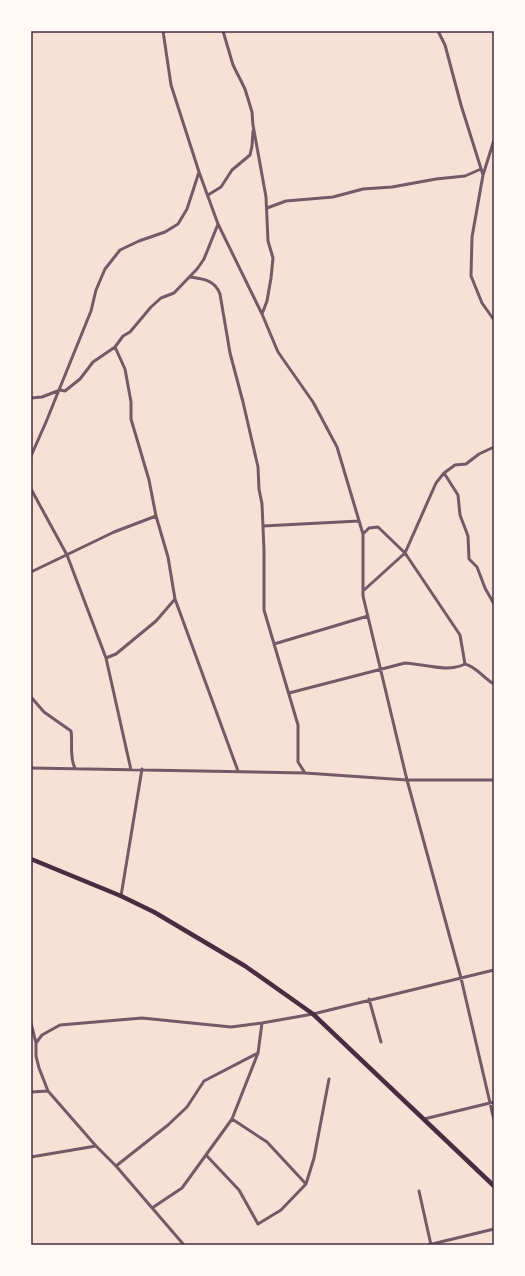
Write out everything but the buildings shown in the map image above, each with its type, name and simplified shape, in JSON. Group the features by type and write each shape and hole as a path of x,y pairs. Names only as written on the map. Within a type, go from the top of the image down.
{"highway":[{"path":"31,859 121,896 160,916 245,966 313,1014 494,1186"}],"street":[{"path":"163,31 171,85 199,172 218,224 262,314 278,352 313,402 337,447 363,534 363,591 368,616 407,780 461,978 494,1120"},
{"path":"223,31 233,65 245,89 252,112 267,208 268,241 272,258 271,278 267,301 262,314"},
{"path":"438,31 445,45 483,175"},
{"path":"208,195 221,187 232,170 250,155 253,125"},
{"path":"494,140 483,175 472,237 471,276 482,303 494,320"},
{"path":"267,208 286,200 333,197 363,189 392,188 436,179 465,176 481,169"},
{"path":"31,456 60,390 91,310 96,290 106,269 120,250 139,241 165,232 178,224 187,209 199,172"},
{"path":"31,398 42,397 60,390 65,391 80,378 93,362 115,347 123,336 130,332 151,307 161,298 174,293 190,277 204,259 218,224"},
{"path":"190,277 208,280 218,287 220,294 230,353 258,467 262,526 264,610 298,725 298,762 305,773"},
{"path":"115,347 125,368 131,402 131,419 149,480 156,516 168,557 175,599 238,771"},
{"path":"363,591 404,553 436,483 444,472 455,465 466,464 479,454 494,447"},
{"path":"444,472 458,495 460,515 468,536 469,559 477,567 485,588 494,604"},
{"path":"31,489 67,555 106,658 131,770"},
{"path":"31,572 114,532 156,516"},
{"path":"262,526 359,521"},
{"path":"363,534 369,528 378,527 404,553 460,635 465,664"},
{"path":"106,658 116,654 156,621 175,599"},
{"path":"274,644 368,616"},
{"path":"289,693 405,663 420,664 438,668 457,668 465,664 473,666 479,673 494,684"},
{"path":"31,697 44,712 70,731 72,737 72,763 75,768"},
{"path":"31,768 238,771 305,773 407,780 494,780"},
{"path":"121,896 142,769"},
{"path":"36,1043 42,1035 60,1025 142,1018 231,1027 262,1023 313,1014 369,999 494,970"},
{"path":"369,999 381,1042"},
{"path":"31,1023 36,1043 39,1068 48,1091 96,1146 116,1166 184,1245"},
{"path":"152,1208 182,1188 232,1119 258,1053 262,1023"},
{"path":"31,1038 36,1043"},
{"path":"31,1049 36,1049"},
{"path":"116,1166 168,1125 187,1107 204,1081 258,1053"},
{"path":"206,1155 239,1190 258,1224 281,1210 306,1184 314,1158 328,1079"},
{"path":"31,1092 48,1091"},
{"path":"424,1119 494,1102"},
{"path":"232,1119 267,1142 306,1184"},
{"path":"31,1157 96,1146"},
{"path":"419,1191 430,1245 494,1229"}]}
